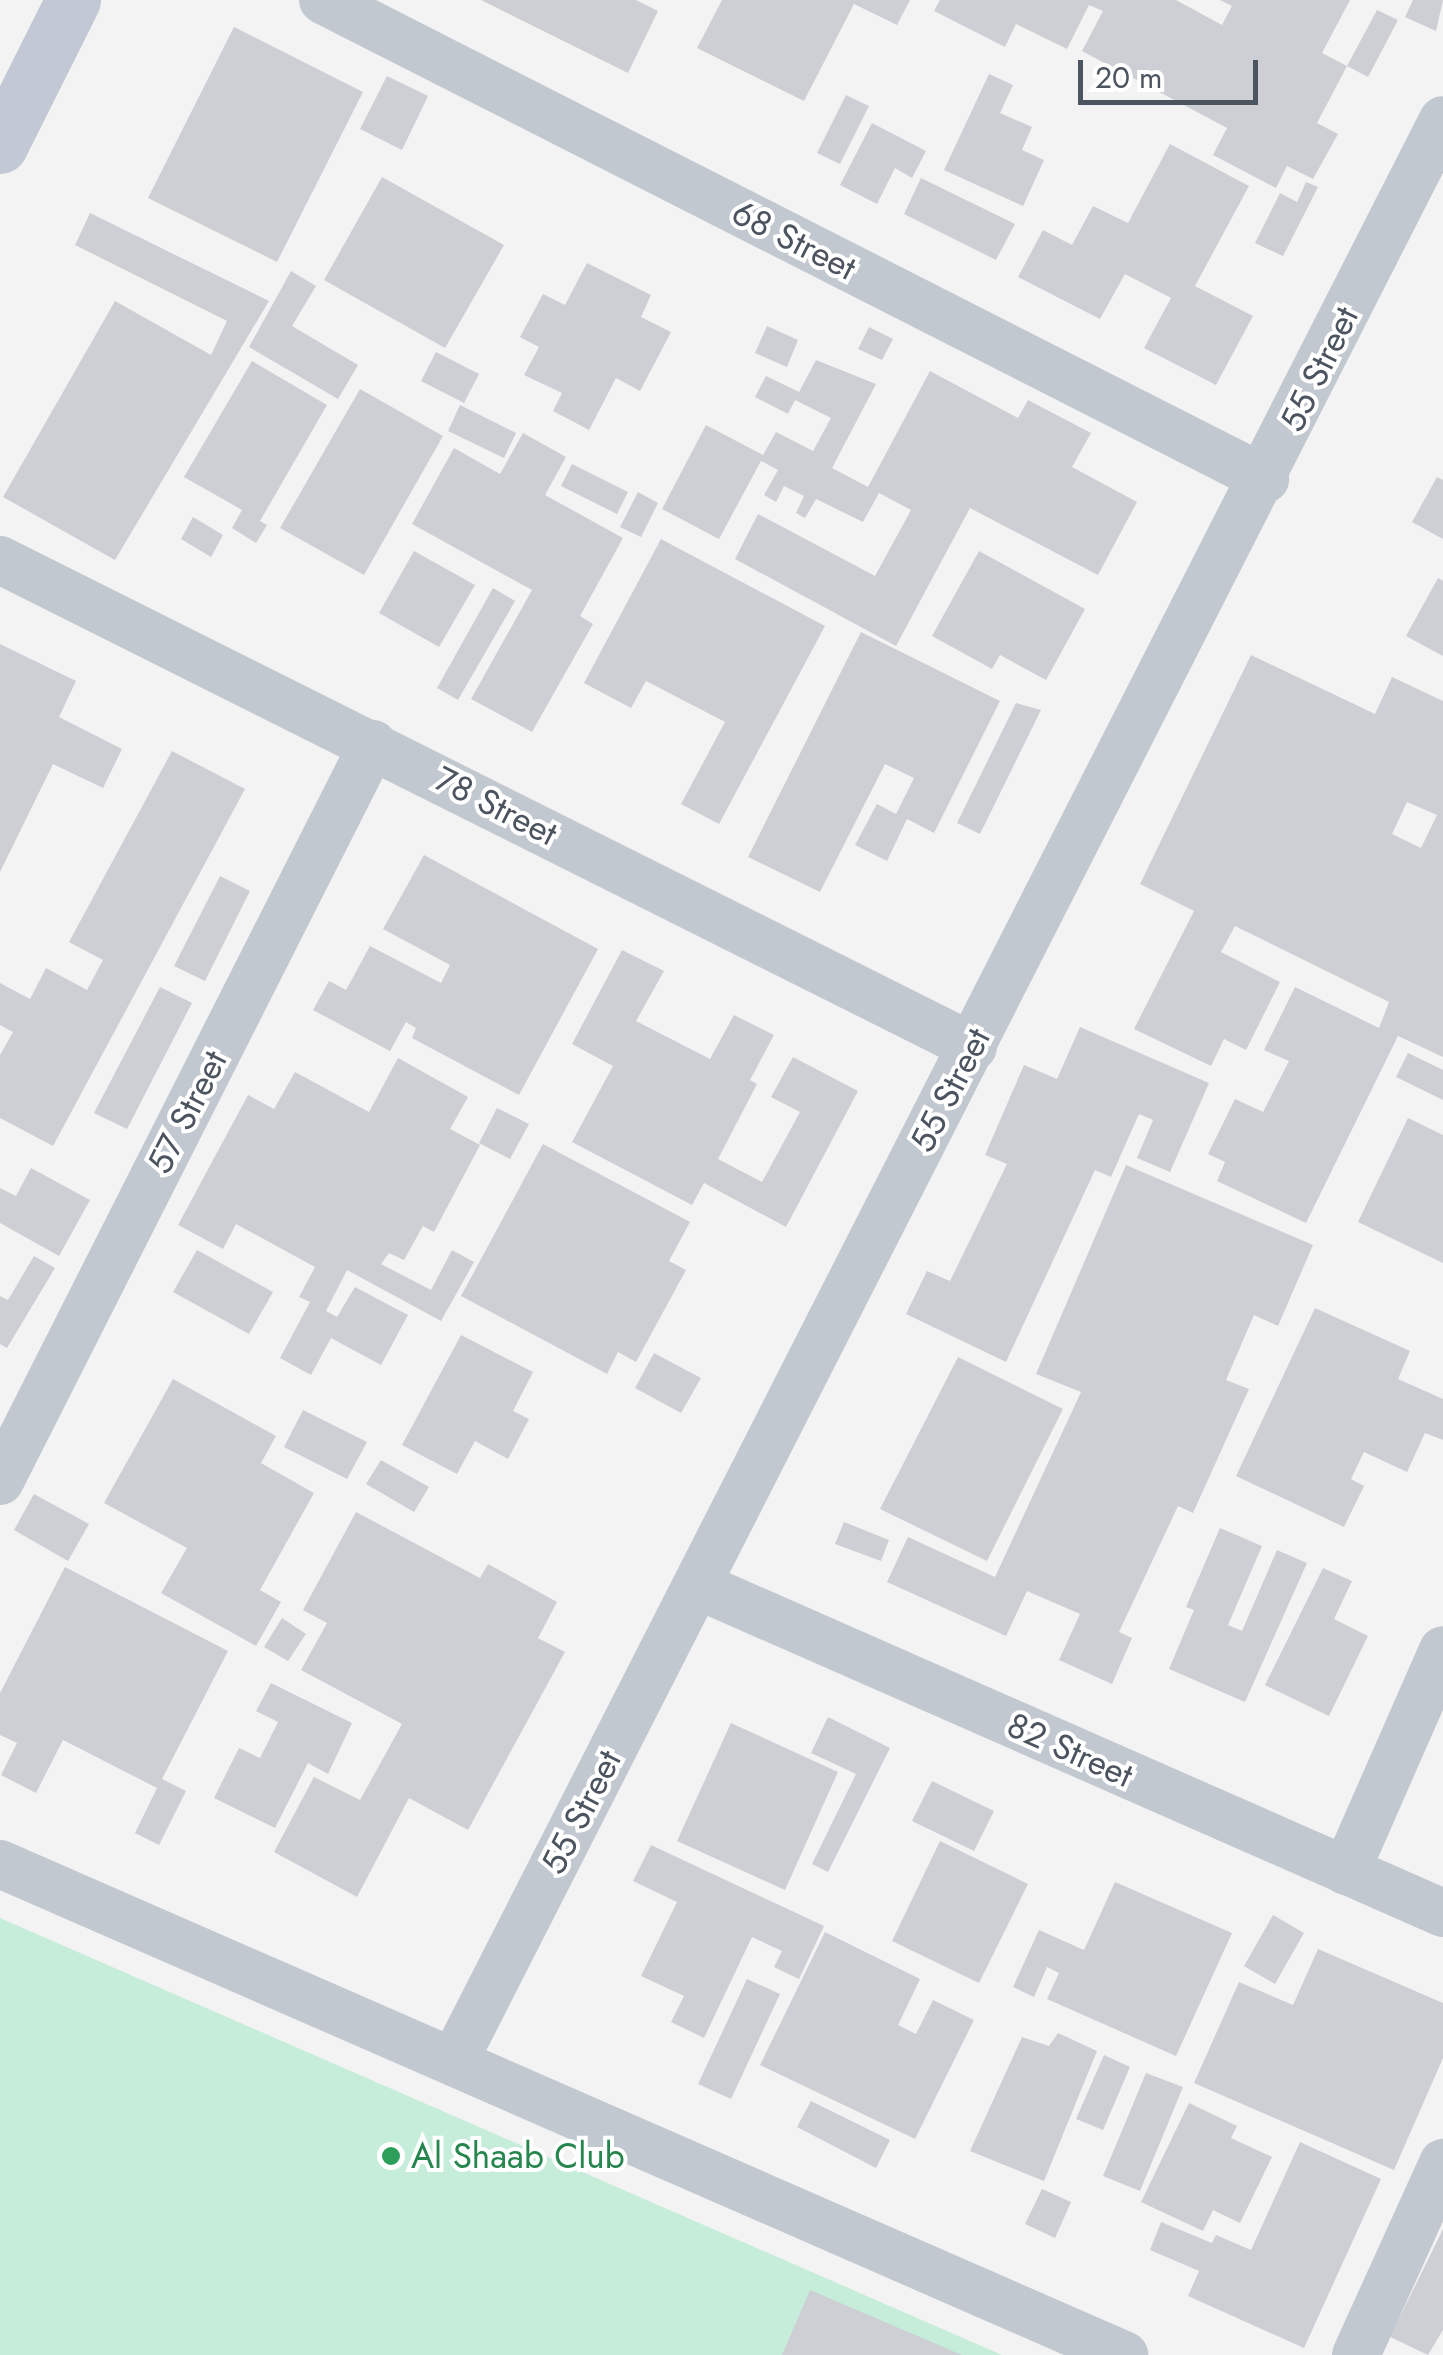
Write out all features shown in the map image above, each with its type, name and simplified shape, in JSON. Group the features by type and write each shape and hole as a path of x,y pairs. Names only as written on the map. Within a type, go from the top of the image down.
{"main road":[{"path":"0,146 80,8"}],"street":[{"name":"68 Street","path":"324,0 1265,479"},
{"name":"55 Street","path":"455,2059 1441,128"},
{"name":"78 Street","path":"6,559 972,1046"},
{"name":"57 Street","path":"0,1481 373,744"},
{"name":"82 Street","path":"697,1585 1443,1912"},
{"path":"1346,1871 1443,1650"},
{"path":"0,1864 455,2059 1124,2355"},
{"path":"1356,2355 1443,2163"}],"green space":[{"name":"Al Shaab Club","path":"0,1918 1002,2355 0,2355"}],"building":[{"path":"481,0 636,0 658,11 628,73"},
{"path":"722,0 910,0 897,25 854,4 804,101 697,48"},
{"path":"940,0 1176,0 1222,25 1232,6 1220,0 1350,0 1322,53 1347,66 1317,123 1338,134 1313,179 1287,166 1276,188 1213,155 1227,128 1082,51 1103,11 1089,5 1067,49 1016,24 1005,47 934,11"},
{"path":"1413,0 1443,0 1436,31 1405,17"},
{"path":"1377,10 1398,20 1368,77 1347,66"},
{"path":"234,27 363,92 277,262 148,198"},
{"path":"989,74 1013,85 1000,113 1032,127 1022,150 1044,160 1023,206 944,170"},
{"path":"387,76 428,96 402,150 360,129"},
{"path":"846,95 869,106 840,164 817,153"},
{"path":"872,123 926,151 912,178 895,168 877,204 840,185"},
{"path":"1170,144 1249,186 1195,286 1253,316 1216,385 1144,348 1171,298 1125,274 1100,319 1018,277 1043,230 1072,245 1093,206 1128,223"},
{"path":"382,177 504,245 445,348 324,280"},
{"path":"921,178 1015,224 996,260 904,214"},
{"path":"1306,182 1318,187 1283,256 1255,243 1280,193 1297,202"},
{"path":"90,213 269,301 115,560 3,497 115,301 211,355 227,321 75,245"},
{"path":"587,263 651,295 641,317 671,332 640,391 616,378 589,430 553,411 562,393 524,375 539,347 520,337 543,294 565,305"},
{"path":"291,271 316,286 292,326 358,365 338,399 249,347"},
{"path":"767,326 798,340 787,367 755,353"},
{"path":"869,327 893,339 882,360 858,349"},
{"path":"436,352 479,374 464,403 421,381"},
{"path":"816,360 876,384 832,468 868,487 930,371 1018,418 1028,400 1091,433 1072,467 1137,502 1098,575 970,508 896,646 735,559 758,514 875,576 911,510 879,493 863,522 816,499 805,518 796,513 804,496 784,486 776,502 764,495 778,470 761,461 719,539 662,509 706,425 763,455 776,432 813,451 831,418 795,400 788,414 755,397 766,376 799,392"},
{"path":"252,361 327,405 260,521 267,525 256,543 232,528 242,510 184,477"},
{"path":"360,389 443,436 364,575 280,528"},
{"path":"460,405 516,433 504,458 448,431"},
{"path":"523,433 566,457 545,495 623,538 580,616 593,624 532,732 471,699 532,590 412,524 454,448 500,474"},
{"path":"572,464 628,492 617,514 561,486"},
{"path":"1437,477 1443,480 1443,539 1412,522"},
{"path":"638,492 658,503 641,537 620,527"},
{"path":"193,517 223,535 211,557 181,539"},
{"path":"661,539 825,626 719,824 681,804 725,722 646,681 631,708 584,683"},
{"path":"414,551 475,585 439,647 379,613"},
{"path":"979,551 1085,609 1046,680 1000,655 992,669 932,636"},
{"path":"1438,578 1443,581 1443,656 1406,636"},
{"path":"493,588 515,601 458,700 437,688"},
{"path":"861,632 1000,701 934,833 907,819 887,861 855,845 877,804 896,814 914,778 885,764 820,892 748,857"},
{"path":"0,644 76,681 59,717 122,749 103,788 53,764 0,872"},
{"path":"1251,655 1375,714 1392,677 1443,701 1443,1057 1398,1036 1306,1223 1217,1181 1225,1162 1208,1154 1235,1099 1263,1112 1289,1061 1264,1050 1295,987 1379,1028 1389,1002 1235,926 1221,952 1280,982 1246,1050 1224,1039 1211,1066 1134,1029 1194,911 1140,884","holes":["1407,802 1437,815 1421,848 1392,834"]},
{"path":"1016,703 1041,710 980,834 957,823"},
{"path":"172,751 245,789 53,1146 0,1118 0,1055 13,1032 0,1025 0,983 30,999 46,968 87,990 103,960 69,942"},
{"path":"424,855 598,949 519,1095 412,1038 416,1028 406,1022 390,1051 313,1010 329,981 346,990 370,946 441,983 450,965 383,929"},
{"path":"220,876 250,891 205,981 174,966"},
{"path":"622,950 664,971 636,1021 710,1059 734,1015 774,1035 750,1080 757,1084 718,1159 762,1182 800,1112 771,1097 793,1057 858,1091 786,1227 704,1183 692,1205 572,1142 613,1066 572,1044"},
{"path":"160,987 192,1003 127,1129 94,1113"},
{"path":"1080,1027 1209,1083 1170,1172 1137,1158 1153,1120 1139,1114 1111,1177 1095,1170 1006,1362 906,1314 927,1271 950,1281 1007,1164 985,1155 1024,1065 1057,1079"},
{"path":"1408,1053 1443,1070 1443,1100 1396,1077"},
{"path":"398,1058 468,1097 450,1129 480,1145 434,1232 423,1226 404,1260 389,1253 381,1264 431,1290 452,1250 474,1262 441,1321 347,1270 326,1311 337,1317 355,1287 408,1315 381,1365 331,1338 311,1375 280,1358 310,1302 299,1297 315,1267 236,1224 223,1249 178,1225 248,1095 274,1109 295,1072 369,1112"},
{"path":"497,1108 529,1124 510,1159 479,1143"},
{"path":"1408,1118 1443,1135 1443,1263 1358,1222"},
{"path":"543,1144 690,1222 669,1261 686,1270 636,1362 618,1352 607,1374 461,1296"},
{"path":"1126,1165 1313,1245 1278,1326 1254,1315 1226,1380 1249,1389 1193,1513 1178,1506 1119,1632 1132,1638 1112,1684 1059,1660 1080,1614 1027,1591 1006,1636 887,1582 908,1537 995,1577 1081,1392 1036,1374"},
{"path":"31,1168 90,1200 59,1256 0,1223 0,1188 16,1196"},
{"path":"197,1250 273,1292 249,1334 173,1292"},
{"path":"34,1256 55,1268 7,1348 0,1344 0,1296 8,1300"},
{"path":"1315,1308 1410,1351 1398,1379 1443,1399 1443,1440 1425,1433 1407,1472 1364,1452 1351,1479 1364,1486 1344,1527 1236,1476"},
{"path":"461,1335 533,1372 513,1411 529,1419 508,1459 475,1441 457,1474 402,1445"},
{"path":"654,1353 701,1378 681,1413 635,1388"},
{"path":"958,1357 1063,1409 987,1561 880,1509"},
{"path":"173,1379 276,1436 261,1463 314,1493 260,1590 281,1602 256,1646 161,1593 187,1548 104,1503"},
{"path":"303,1410 367,1442 347,1479 284,1447"},
{"path":"381,1460 429,1487 414,1512 366,1484"},
{"path":"34,1494 89,1524 68,1561 14,1530"},
{"path":"356,1512 480,1578 488,1564 557,1602 538,1638 565,1652 468,1830 409,1798 357,1897 274,1852 314,1777 360,1800 402,1724 301,1670 327,1623 303,1610"},
{"path":"844,1522 889,1540 881,1561 835,1544"},
{"path":"1220,1528 1262,1546 1228,1625 1242,1631 1277,1550 1307,1563 1245,1702 1169,1669 1194,1610 1186,1607"},
{"path":"65,1567 228,1651 162,1779 186,1791 159,1845 135,1833 157,1788 63,1740 36,1793 1,1775 17,1743 0,1735 0,1693"},
{"path":"1323,1568 1352,1581 1334,1619 1368,1636 1329,1716 1265,1685"},
{"path":"282,1618 306,1634 288,1661 264,1647"},
{"path":"271,1683 352,1723 328,1774 308,1763 275,1828 214,1798 239,1748 260,1758 278,1722 256,1711"},
{"path":"828,1717 890,1748 828,1872 812,1864 856,1774 811,1753"},
{"path":"731,1723 838,1772 785,1890 677,1841"},
{"path":"932,1781 994,1811 974,1851 912,1821"},
{"path":"940,1841 1028,1884 979,1983 892,1941"},
{"path":"651,1845 824,1926 799,1979 774,1967 782,1951 752,1937 704,2038 671,2022 684,1996 641,1976 677,1902 633,1881"},
{"path":"1115,1882 1232,1933 1176,2056 1047,1999 1059,1973 1047,1967 1034,1997 1013,1987 1039,1930 1084,1950"},
{"path":"1273,1915 1304,1933 1275,1984 1244,1966"},
{"path":"825,1932 920,1979 898,2025 916,2034 933,2000 974,2020 915,2139 760,2065"},
{"path":"1318,1949 1443,2003 1443,2058 1394,2170 1194,2083 1239,1982 1293,2005"},
{"path":"747,1979 780,1994 731,2099 698,2084"},
{"path":"1058,2033 1097,2051 1044,2181 970,2151 1022,2037 1049,2046"},
{"path":"1104,2055 1130,2067 1103,2130 1076,2119"},
{"path":"1146,2073 1183,2087 1140,2191 1103,2176"},
{"path":"811,2101 890,2140 876,2168 797,2127"},
{"path":"1189,2103 1237,2126 1231,2138 1272,2157 1240,2223 1213,2210 1203,2231 1141,2202"},
{"path":"1300,2142 1381,2179 1304,2348 1188,2296 1199,2271 1150,2250 1161,2222 1212,2243 1216,2235 1251,2250"},
{"path":"1042,2189 1071,2202 1055,2238 1025,2224"},
{"path":"1443,2229 1443,2330 1428,2355 1390,2337"},
{"path":"810,2290 962,2355 782,2355"}],"place":[{"name":"Al Shaab Club","path":"391,2156"}]}
